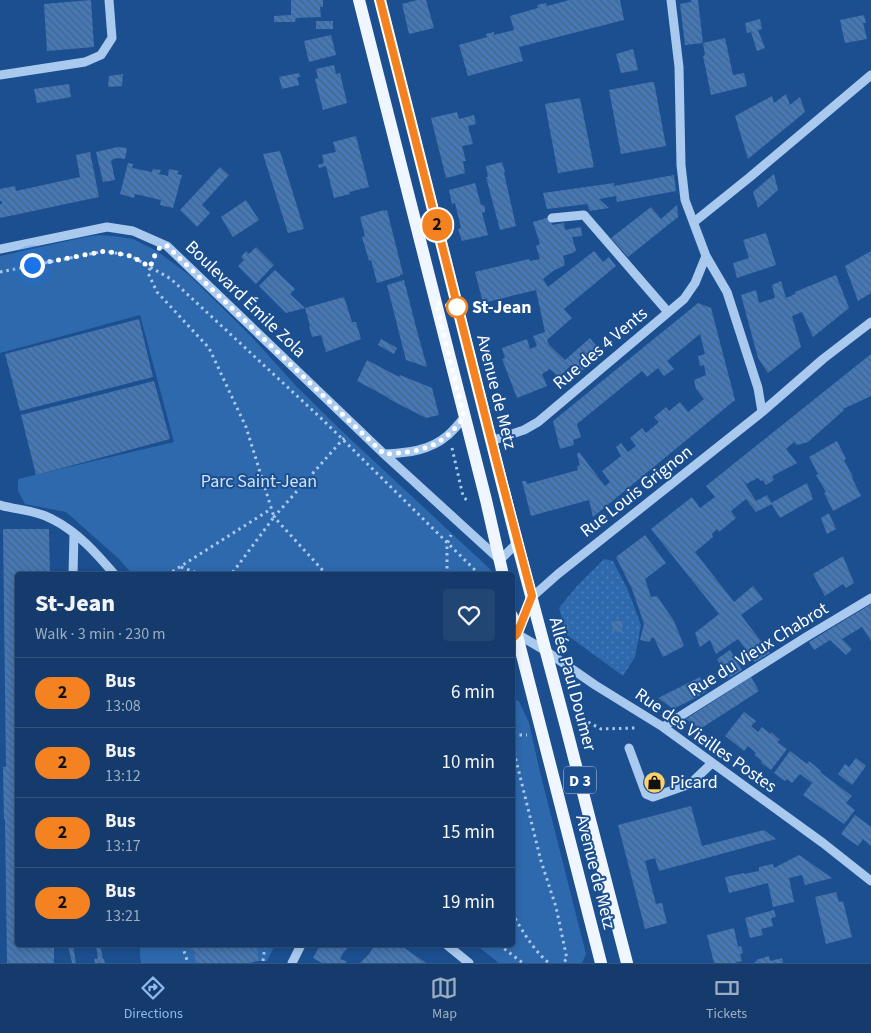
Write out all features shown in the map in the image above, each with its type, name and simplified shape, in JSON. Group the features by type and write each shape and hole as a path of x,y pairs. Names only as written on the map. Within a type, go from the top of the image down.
{"main road":[{"path":"359,0 502,572"},
{"name":"Avenue de Metz","path":"380,0 522,560"},
{"name":"Allée Paul Doumer","path":"522,560 627,963"},
{"name":"Avenue de Metz","path":"515,637 543,733 601,963"}],"street":[{"path":"0,75 85,62 101,55 112,38 110,0"},
{"path":"671,0 679,67 681,165 685,200 706,256 727,292 758,388 762,412"},
{"path":"694,222 871,75"},
{"path":"552,218 584,215 668,312"},
{"name":"Boulevard Émile Zola","path":"0,248 107,227 132,231 167,246 384,454 500,560"},
{"name":"Rue des 4 Vents","path":"491,441 524,430 538,422 684,299 695,283 706,256"},
{"name":"Rue Louis Grignon","path":"532,596 871,322"},
{"path":"384,454 408,452 438,443 464,417"},
{"path":"0,505 27,510 52,518 89,546 112,572"},
{"path":"73,572 74,533"},
{"path":"500,560 517,543"},
{"path":"515,637 532,596"},
{"name":"Rue du Vieux Chabrot","path":"663,727 806,636 871,598"},
{"name":"Rue des Vieilles Postes","path":"515,637 546,651 595,685 663,727 871,880"},
{"path":"628,748 646,794 653,797 690,784 712,763"},
{"path":"292,963 300,947"},
{"path":"449,947 469,963"}],"path":[{"path":"164,245 157,250 148,273 158,292 209,348 246,428 274,517 325,572"},
{"path":"0,272 105,251 131,256 171,279 342,439 477,572"},
{"path":"233,572 274,517 346,436"},
{"path":"452,444 463,496 473,507"},
{"path":"171,572 271,509"},
{"path":"447,572 447,544 451,535"},
{"path":"180,566 195,572"},
{"path":"566,727 588,722 601,730 663,727"},
{"path":"515,734 543,733"},
{"path":"515,756 541,861 556,908 568,961 562,963"},
{"path":"515,918 526,937 549,963"},
{"path":"183,947 188,963"},
{"path":"263,961 265,947"},
{"path":"503,947 523,963"}],"green space":[{"name":"Parc Saint-Jean","path":"98,235 133,239 157,251 189,275 250,335 298,388 492,572 130,572 118,558 66,512 25,504 18,491 18,479 174,442 140,315 0,353 0,256"},
{"path":"604,559 613,561 627,588 641,625 635,657 623,676 567,635 559,608 577,586"},
{"path":"515,700 519,701 529,723 586,954 582,963 499,963 479,947 515,947"},
{"path":"140,947 193,947 190,948 194,950 195,963 141,963"},
{"path":"257,947 274,947 267,961 259,961"}],"building":[{"path":"91,0 94,47 47,51 44,4"},
{"path":"291,0 323,0 323,7 320,7 321,17 296,18 295,22 274,22 274,16 291,15"},
{"path":"426,0 434,28 409,34 402,4"},
{"path":"569,0 620,0 624,20 519,47 523,61 468,76 459,45 487,37 486,34 494,32 494,35 514,30 510,16 538,8 537,5 546,3 547,6"},
{"path":"691,0 698,0 703,43 685,45 680,4 691,2"},
{"path":"864,15 866,23 863,23 867,39 845,43 840,20"},
{"path":"760,19 762,29 758,30 765,48 757,51 751,32 747,33 745,23"},
{"path":"316,21 333,21 333,29 316,29"},
{"path":"331,35 336,55 309,62 304,41"},
{"path":"725,38 733,75 744,73 747,86 711,95 703,56 705,55 703,43"},
{"path":"633,49 638,70 621,73 616,54"},
{"path":"334,65 336,74 340,73 347,103 323,110 315,79 318,78 316,69"},
{"path":"299,73 300,77 297,77 299,85 282,89 279,77"},
{"path":"123,74 122,86 108,87 109,76"},
{"path":"654,82 666,146 621,154 609,90"},
{"path":"69,84 71,97 37,103 34,89"},
{"path":"786,94 790,105 800,97 805,112 748,159 735,116 772,96 774,103"},
{"path":"580,98 594,167 558,173 545,104"},
{"path":"457,112 459,119 474,115 476,124 468,126 473,144 462,146 466,161 463,161 465,173 446,178 431,118"},
{"path":"356,136 369,187 334,198 326,166 319,168 318,165 324,163 322,155 336,152 333,142"},
{"path":"118,147 127,148 125,159 117,158 111,160 115,180 103,182 96,152"},
{"path":"280,151 304,229 288,233 263,154"},
{"path":"90,152 99,197 0,218 0,204 2,204 2,201 0,201 0,189 15,186 16,191 80,177 76,155"},
{"path":"502,162 516,226 500,230 486,177 488,177 486,166"},
{"path":"128,163 133,164 132,168 152,172 153,169 161,170 159,174 168,176 169,169 179,171 177,174 182,175 173,208 160,205 161,200 135,194 134,198 120,194"},
{"path":"220,167 229,175 202,205 210,213 197,227 180,210"},
{"path":"774,174 778,190 758,208 753,192"},
{"path":"674,175 676,191 617,202 616,196 599,199 609,208 590,211 587,204 547,209 543,193 614,183 614,186"},
{"path":"475,183 481,205 484,205 485,208 485,212 482,213 488,235 462,241 458,229 461,228 455,203 452,204 449,190"},
{"path":"246,200 259,220 233,237 221,217"},
{"path":"677,205 678,217 628,257 611,238 651,207 661,219"},
{"path":"387,210 403,274 377,283 362,237 365,236 360,217"},
{"path":"550,217 552,225 564,223 565,230 581,227 582,236 572,237 576,250 563,256 565,265 543,279 548,287 594,251 603,262 609,257 616,266 564,309 572,318 547,340 549,345 565,360 590,338 603,354 579,373 571,365 559,377 550,369 542,374 547,386 517,398 502,359 505,358 502,348 527,339 530,349 537,346 533,336 545,332 536,290 483,303 475,272 529,259 530,261 540,259 536,246 540,244 533,222"},
{"path":"766,233 776,265 737,278 733,263 749,258 743,240"},
{"path":"256,247 274,265 256,284 238,266 244,260 241,257 246,251 249,254"},
{"path":"871,251 871,293 858,301 845,266"},
{"path":"275,270 295,289 290,294 305,308 286,313 259,286"},
{"path":"836,275 849,308 813,337 802,312 792,316 801,347 768,373 758,358 741,295 756,290 759,303 775,298 772,285 781,281 786,298 795,294 795,292"},
{"path":"404,280 427,367 406,360 387,285"},
{"path":"344,297 352,322 356,322 361,339 326,352 321,335 312,337 305,308"},
{"path":"698,303 711,308 735,400 593,517 589,500 531,516 522,481 526,481 527,484 578,470 577,466 580,465 577,454 579,452 605,486 610,482 602,471 621,456 616,447 621,443 628,452 636,446 630,438 642,428 646,433 659,422 654,417 666,407 669,411 680,402 688,412 704,399 696,389 694,380 706,375 704,365 700,366 698,356 705,354 700,334 667,361 674,369 664,376 658,368 647,377 642,371 577,424 581,437 573,440 574,445 560,449 553,421"},
{"path":"139,319 153,377 20,411 5,354"},
{"path":"381,339 397,348 394,354 378,345"},
{"path":"871,354 871,396 843,409 808,442 797,445 794,442 786,449 797,463 772,476 774,480 766,485 763,480 761,481 758,478 746,484 740,476 756,501 767,495 772,504 756,512 746,499 731,511 736,518 719,532 717,529 712,534 713,537 695,552 734,602 753,586 763,599 741,615 770,653 755,662 738,639 716,654 710,640 700,647 695,633 719,614 651,529 692,497 700,508 715,497 706,486"},
{"path":"367,360 399,377 400,375 432,388 439,415 426,418 357,381"},
{"path":"154,381 170,439 36,475 21,415"},
{"path":"837,441 861,496 833,511 809,457"},
{"path":"807,483 813,499 780,518 771,503"},
{"path":"829,513 836,529 827,534 821,518"},
{"path":"3,529 49,529 50,572 15,572 15,947 54,947 54,963 7,963 3,767 6,767"},
{"path":"645,535 666,563 645,579 651,597 657,596 674,621 684,646 663,657 654,638 651,638 650,642 640,640 644,624 632,589 616,557"},
{"path":"843,556 854,583 846,588 843,584 825,596 813,574"},
{"path":"871,604 871,641 862,627 842,639 852,649 846,655 830,640 814,650 809,642"},
{"path":"612,621 623,621 622,632 612,631"},
{"path":"730,650 742,670 729,678 717,659"},
{"path":"700,677 707,691 673,709 658,698"},
{"path":"751,677 759,691 700,729 686,719"},
{"path":"744,712 756,721 751,726 758,732 762,727 770,734 771,732 780,740 777,742 787,749 771,770 761,763 762,761 754,755 756,753 748,746 744,751 725,736"},
{"path":"790,751 807,764 809,761 820,772 852,796 846,803 855,810 844,824 803,795 812,783 800,774 792,783 787,779 785,781 774,773"},
{"path":"856,758 866,766 852,785 838,774 845,764 849,767"},
{"path":"691,806 702,846 764,830 776,839 659,871 655,858 645,861 656,904 662,903 667,923 645,929 618,825"},
{"path":"855,815 871,827 871,846 863,839 858,846 841,834"},
{"path":"799,855 832,878 805,885 802,875 789,878 794,902 773,907 768,883 729,893 725,877 759,871 759,867 773,864 774,868"},
{"path":"836,892 839,902 843,901 852,937 826,944 815,897"},
{"path":"774,910 776,917 771,918 773,926 761,929 763,935 750,938 745,918"},
{"path":"734,928 738,947 741,946 743,953 740,954 742,961 714,963 707,935"},
{"path":"68,947 73,947 76,963 72,963"},
{"path":"96,947 100,947 105,963 95,963 94,959 98,958"},
{"path":"190,947 257,947 259,961 252,963 195,963 194,950 190,950"},
{"path":"319,947 348,947 340,959 346,961 346,963 322,963 313,958"},
{"path":"373,947 403,947 426,963 360,963"},
{"path":"769,956 770,961 782,958 783,963 754,963 756,960"}],"bus line":[{"name":"2","path":"380,0 532,596 515,636"}],"place":[{"name":"St-Jean","path":"457,307"},
{"name":"Picard","path":"654,782"}],"route":[{"path":"32,265 105,251 131,256 150,267 157,250 164,245 167,246 384,454 408,452 438,443 464,417 436,303 457,307"}]}
